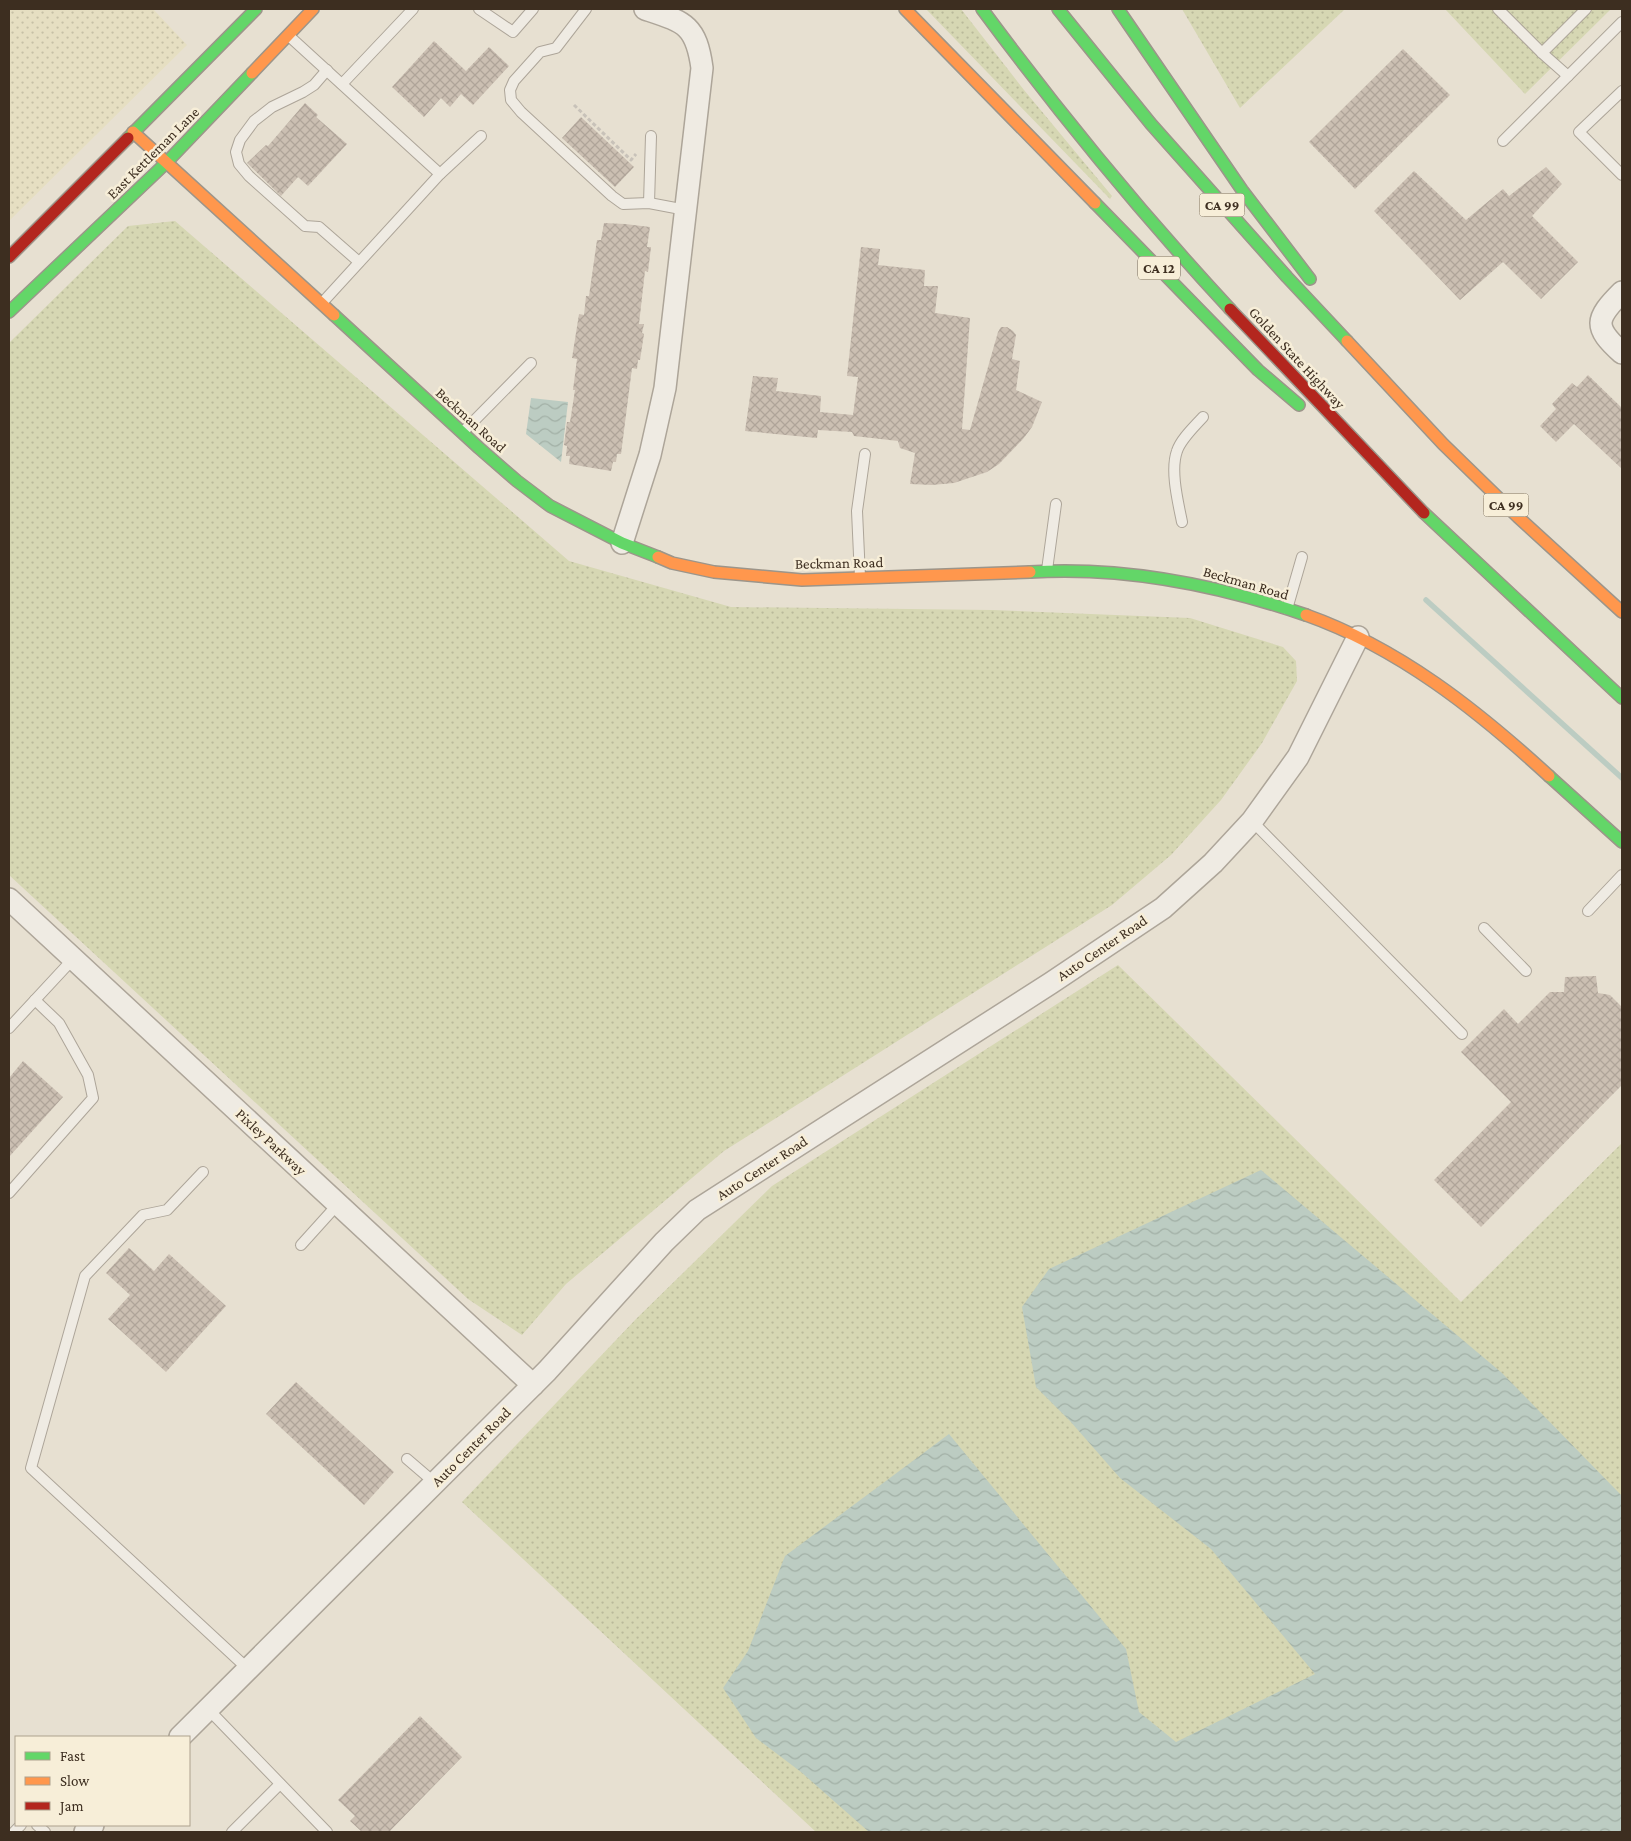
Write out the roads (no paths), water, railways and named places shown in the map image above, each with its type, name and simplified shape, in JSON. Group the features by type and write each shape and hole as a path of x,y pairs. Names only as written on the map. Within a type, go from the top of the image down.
{"main road":[{"name":"East Kettleman Lane","path":"9,257 256,9"},
{"name":"East Kettleman Lane","path":"9,312 166,163 313,9"},
{"name":"CA 12","path":"906,9 1258,370 1308,414"},
{"name":"Golden State Highway","path":"982,9 1032,76 1118,181 1194,269 1287,370 1425,514 1622,698"},
{"name":"CA 99","path":"1058,9 1151,124 1216,198 1443,444 1518,517 1622,612"},
{"path":"1118,9 1242,190 1319,291"},
{"name":"Beckman Road","path":"133,132 517,481 550,506 622,543 672,563 714,572 802,580 1080,571 1136,575 1201,585 1287,610 1319,620 1358,637 1388,653 1432,681 1521,751 1622,842"},
{"path":"1337,314 1396,392"},
{"path":"1338,439 1425,514"}],"street":[{"path":"622,543 650,455 665,388 702,68 699,47 690,30 674,19 645,9"},
{"path":"1622,292 1609,304 1601,318 1600,327 1607,340 1622,353"},
{"name":"Auto Center Road","path":"181,1736 533,1385 664,1242 697,1210 1043,988 1163,908 1213,863 1252,821 1298,756 1358,637"},
{"name":"Pixley Parkway","path":"9,899 533,1385"}],"lane":[{"path":"342,84 413,9"},
{"path":"479,9 513,32 533,9"},
{"path":"586,9 556,48 540,52 514,80 510,90 511,100 521,112 623,204 649,203 686,210"},
{"path":"1498,9 1568,76"},
{"path":"1542,53 1586,9"},
{"path":"1503,141 1622,22"},
{"path":"288,35 440,174"},
{"path":"327,70 314,85 272,107 254,121 240,140 236,152 239,164 249,176 305,226 320,227 359,262"},
{"path":"1622,90 1579,132 1622,175"},
{"path":"321,303 440,174 481,136"},
{"path":"649,203 651,136"},
{"path":"462,432 531,363"},
{"path":"1182,522 1175,485 1175,459 1177,450 1203,417"},
{"path":"860,578 857,512 865,454"},
{"path":"1047,572 1056,504"},
{"path":"1287,610 1302,557"},
{"path":"1252,821 1462,1034"},
{"path":"1588,911 1622,874"},
{"path":"1484,928 1526,971"},
{"path":"9,1028 73,959"},
{"path":"9,1193 93,1098 88,1075 59,1023 35,1000"},
{"path":"204,1172 166,1210 143,1215 85,1276 31,1468 248,1669"},
{"path":"301,1246 338,1204"},
{"path":"407,1459 435,1483"},
{"path":"208,1709 327,1832"},
{"path":"232,1832 280,1784"}],"water":[{"path":"531,398 568,402 561,462 526,434"},
{"path":"1261,1170 1502,1373 1622,1496 1622,1832 869,1832 801,1772 756,1738 723,1688 748,1651 785,1556 949,1434 1126,1649 1139,1712 1176,1742 1315,1674 1211,1549 1120,1478 1070,1421 1036,1387 1022,1307 1049,1269"}],"waterway":[{"path":"1426,600 1622,778"}]}
